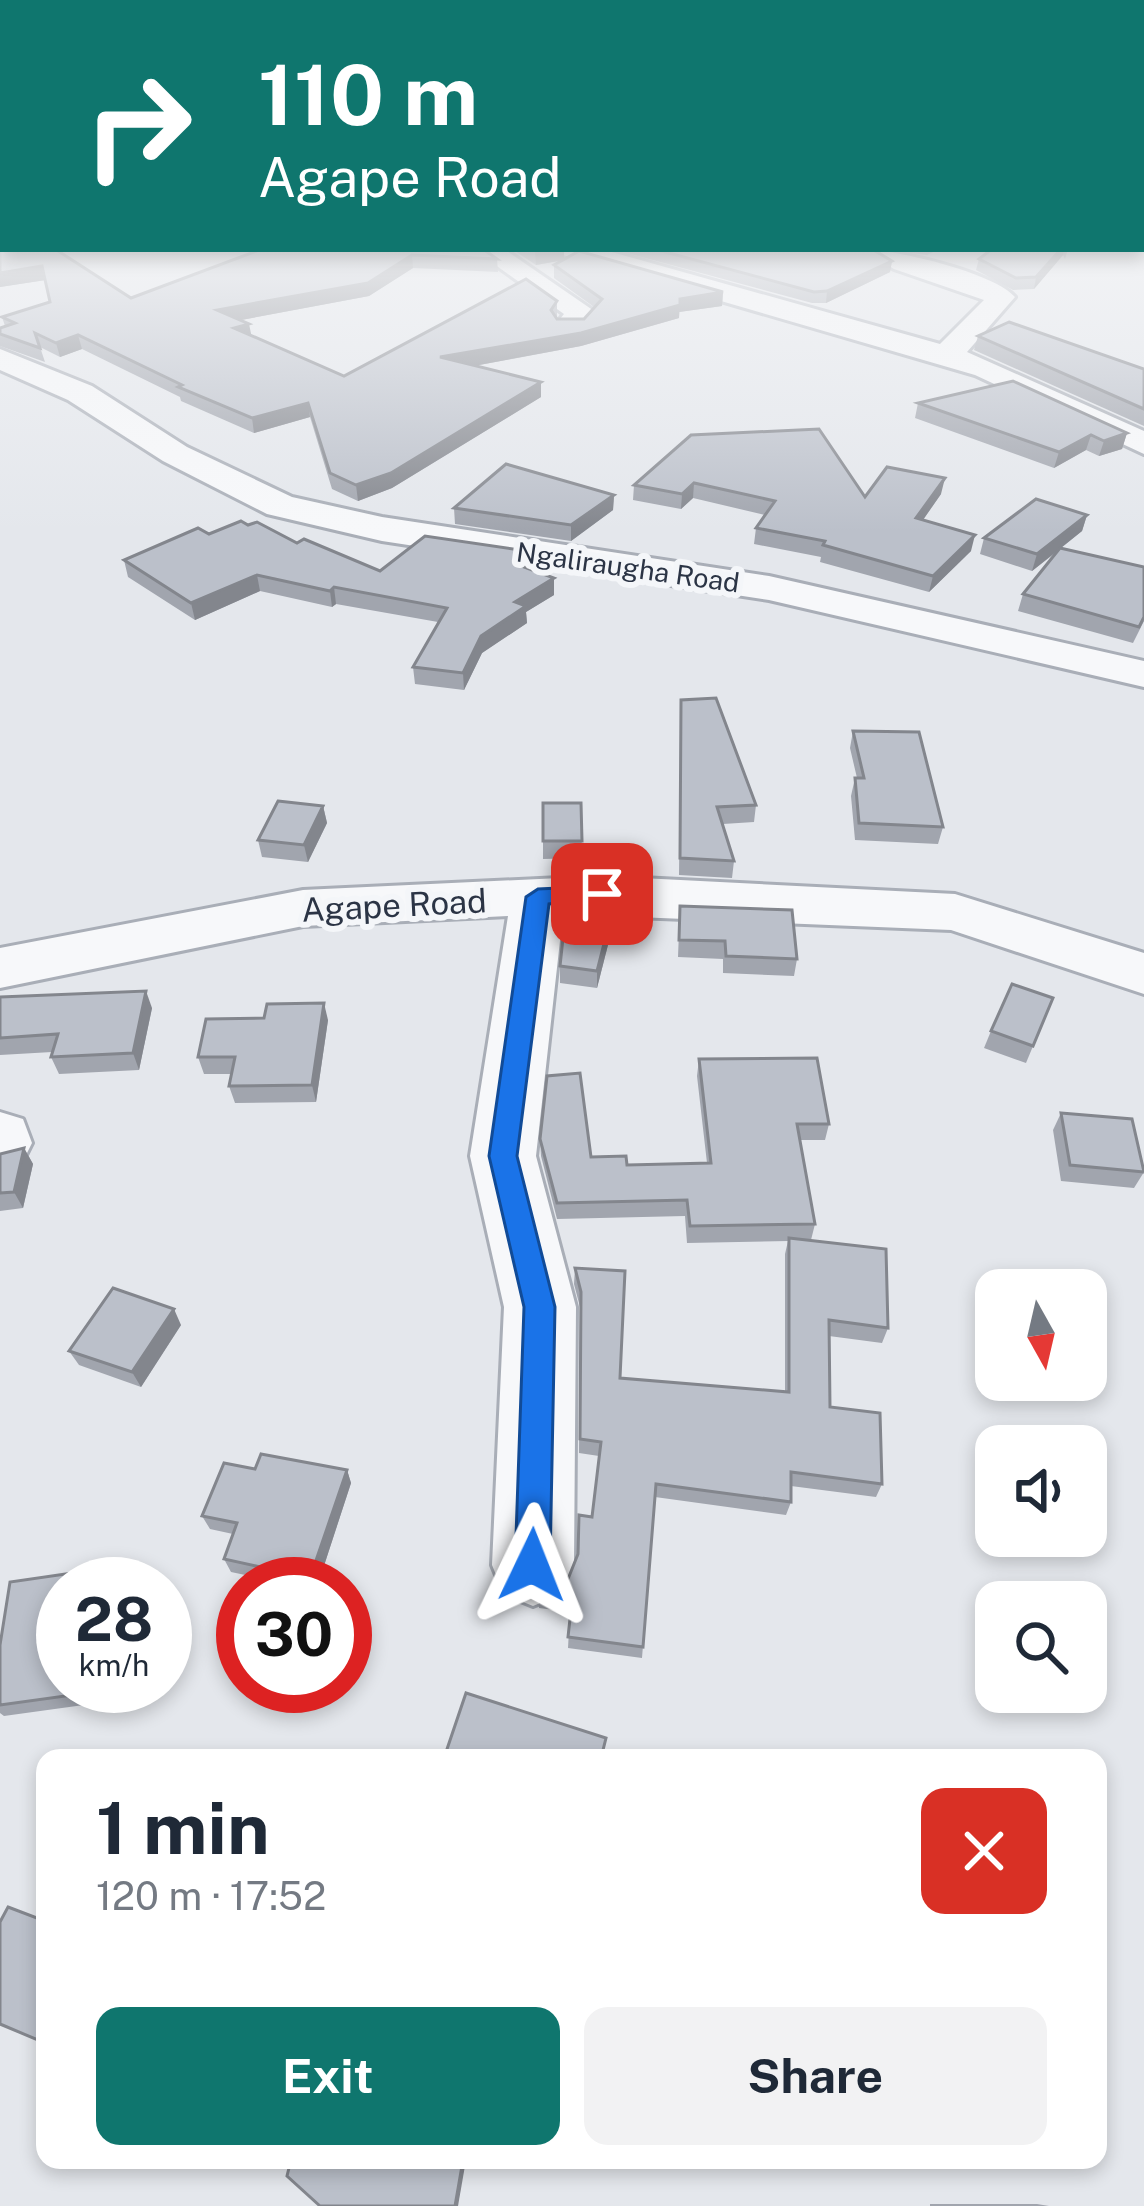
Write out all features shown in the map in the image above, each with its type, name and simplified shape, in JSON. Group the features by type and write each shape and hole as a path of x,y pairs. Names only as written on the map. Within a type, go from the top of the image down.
{"street":[{"path":"843,326 986,368 1144,444"},
{"path":"949,356 956,338 975,326"},
{"name":"Ngaliraugha Road","path":"0,358 80,393 176,454 280,506 382,529 769,587 1144,674"},
{"name":"Agape Road","path":"0,968 303,908 602,894 955,913 1144,974"},
{"path":"532,1565 540,1307 503,1156 538,897"}],"building":[{"path":"242,326 234,328 344,376 438,326 606,326 440,357 541,382 391,473 356,485 330,473 308,403 252,418 178,387 182,385 78,335 56,343 35,333 40,348 0,334 0,328"},
{"path":"1000,326 1020,326 1144,369 1144,409 978,336"},
{"path":"1013,381 1127,433 1104,441 1091,435 1059,452 918,403"},
{"path":"819,429 865,497 887,467 945,478 916,518 975,535 933,576 823,545 825,541 756,528 775,501 694,483 682,494 634,485 691,435"},
{"path":"506,464 614,495 571,525 454,508"},
{"path":"1036,499 1087,515 1037,554 984,538"},
{"path":"241,521 257,522 297,543 304,539 380,571 425,536 533,552 516,564 554,578 515,602 526,606 481,636 463,673 413,667 447,608 257,575 191,603 124,560 198,528 209,534"},
{"path":"1060,548 1144,567 1144,617 1139,627 1023,594"},
{"path":"716,698 756,805 717,807 734,861 680,858 681,700"},
{"path":"853,731 919,732 943,827 859,823 855,778 864,778"},
{"path":"278,801 323,806 304,845 258,840"},
{"path":"543,803 581,803 582,841 543,841"},
{"path":"680,906 792,910 797,959 726,956 725,941 679,940"},
{"path":"566,910 611,916 597,971 560,966"},
{"path":"1012,984 1053,998 1033,1046 991,1031"},
{"path":"146,991 133,1053 51,1057 58,1034 0,1038 0,997"},
{"path":"324,1003 312,1085 229,1086 235,1057 198,1057 206,1019 264,1018 267,1004"},
{"path":"817,1058 829,1124 797,1124 815,1224 690,1226 687,1200 557,1203 540,1139 547,1076 580,1073 591,1157 626,1156 627,1165 711,1163 699,1059"},
{"path":"1061,1113 1132,1119 1144,1172 1070,1165"},
{"path":"24,1148 14,1192 0,1193 0,1154"},
{"path":"789,1238 886,1249 888,1328 829,1320 830,1407 880,1413 882,1484 791,1472 791,1502 656,1484 643,1647 568,1637 572,1601 539,1597 566,1584 578,1554 579,1515 592,1517 601,1442 580,1439 581,1292 575,1268 625,1271 620,1378 789,1392"},
{"path":"113,1288 174,1309 132,1372 69,1351"},
{"path":"261,1454 347,1470 317,1557 225,1557 237,1523 202,1516 224,1463 255,1469"},
{"path":"36,1578 36,1700 0,1705 0,1645 10,1582"},
{"path":"466,1693 606,1738 603,1749 447,1749"},
{"path":"8,1907 36,1918 36,2039 0,2024 0,1922"},
{"path":"289,2169 461,2169 455,2206 320,2206 287,2176"}],"route":[{"path":"532,1565 540,1307 503,1156 538,897 602,894"}]}
